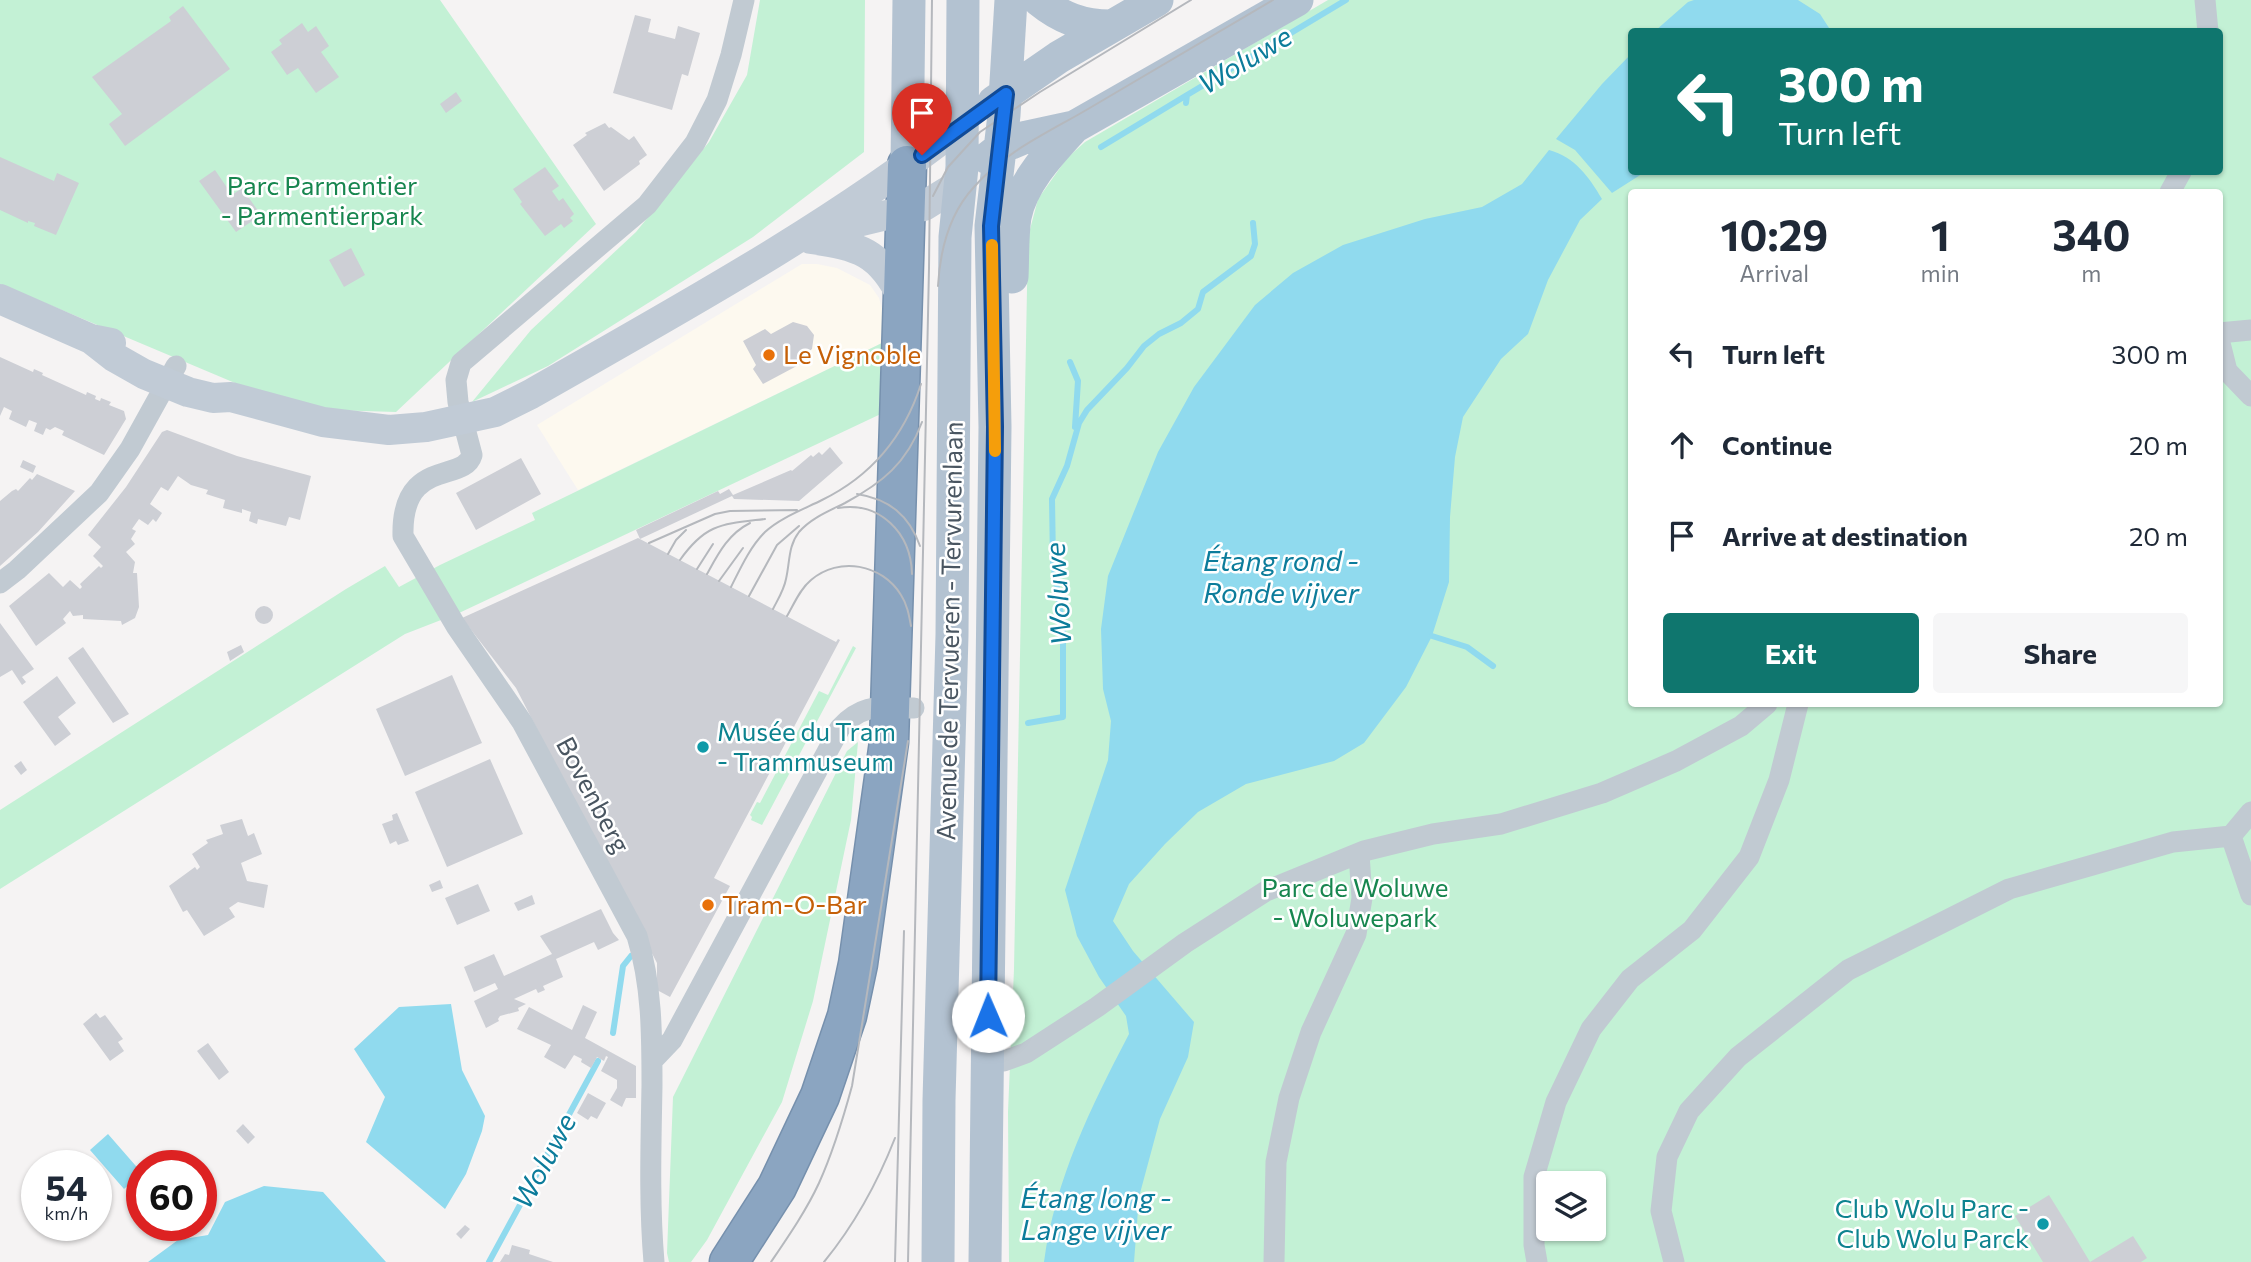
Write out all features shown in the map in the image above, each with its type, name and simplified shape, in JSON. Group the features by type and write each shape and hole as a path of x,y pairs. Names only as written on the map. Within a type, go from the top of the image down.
{"highway":[{"name":"Avenue de Tervueren - Tervurenlaan","path":"729,1262 777,1187 820,1096 847,1016 858,964 889,742 902,708 895,587 907,165"}],"main road":[{"path":"907,165 909,0"},
{"name":"Avenue de Tervueren - Tervurenlaan","path":"938,1262 939,1100 952,635 955,237 961,183 963,0"},
{"name":"Avenue de Tervueren - Tervurenlaan","path":"985,1262 995,427 991,226 1002,147 1011,0"},
{"path":"1039,0 1073,21 1111,26"},
{"path":"963,123 1059,57 1157,0"},
{"path":"961,183 1002,147 1023,138 1074,127 1297,0"},
{"path":"993,339 1012,283 1016,217 1023,196 1045,160 1074,127"}],"street":[{"path":"462,421 456,380 461,363 647,205 695,143 717,100 744,0"},
{"path":"2205,0 2208,28"},
{"path":"0,299 91,338 114,357 144,374 171,374 188,392 213,398 231,397 323,422 388,430 462,421 495,412 531,394 777,250 907,165 963,123"},
{"path":"777,250 858,222 924,206 961,183"},
{"path":"811,239 844,244 865,252 891,274 902,297"},
{"path":"2223,333 2251,330"},
{"path":"2223,355 2227,371 2251,396"},
{"path":"0,583 99,493 130,449 171,374"},
{"name":"Bovenberg","path":"462,421 471,455 470,461 432,476 416,486 408,501 403,520 403,536 456,626 522,722 637,936 645,960 652,1004 651,1168 654,1262"},
{"path":"1004,1061 1026,1053 1110,998 1185,943 1266,891 1359,854 1433,834 1501,824 1602,793 1698,749 1741,726 1763,707"},
{"path":"1537,1262 1534,1245 1534,1177 1556,1102 1591,1029 1630,979 1692,930 1749,857 1779,780 1797,707"},
{"path":"652,1061 671,1040 840,728 852,715 870,708 902,708"},
{"path":"1674,1262 1661,1211 1667,1157 1689,1111 1738,1057 1848,970 2009,889 2173,842 2231,836 2251,812"},
{"path":"2231,836 2251,895"},
{"path":"1274,1262 1276,1162 1283,1124 1311,1032 1356,934 1362,898 1359,854"}],"shaded area":[{"path":"802,264 837,268 870,285 879,298 884,316 884,342 578,490 537,425"}],"green space":[{"name":"Parc Parmentier - Parmentierpark","path":"0,0 440,0 596,224 396,412 330,410 254,391 0,284"},
{"path":"760,0 865,0 864,152 753,237 548,366 472,402 531,330 636,232 709,142 747,75"},
{"name":"Parc de Woluwe - Woluwepark","path":"1328,0 2251,0 2251,1262 1009,1262 1008,1112 1014,969 1028,237 1038,199 1067,158 1085,142"},
{"path":"884,342 885,412 459,613 405,634 0,889 0,810 346,589 385,566 399,587 535,520 532,513"},
{"path":"853,646 856,648 762,825 751,820 750,815 757,802 760,803 819,691 828,695"},
{"path":"858,742 851,820 813,1001 782,1102 707,1240 691,1262 669,1262 667,1253 673,1097 847,751"}],"water":[{"path":"1798,0 1820,14 1829,28 1658,28 1688,2"},
{"path":"1628,57 1628,175 1640,175 1612,193 1575,150 1556,139"},
{"name":"Étang rond - Ronde vijver","path":"1549,150 1574,163 1602,199 1580,220 1548,280 1528,334 1501,359 1463,417 1455,457 1450,517 1449,582 1432,636 1406,687 1364,743 1334,761 1246,784 1198,812 1129,884 1113,921 1133,951 1194,1022 1188,1057 1160,1119 1139,1197 1134,1262 1044,1262 1049,1231 1076,1144 1129,1034 1126,1016 1099,977 1077,936 1065,890 1108,760 1111,721 1103,689 1101,629 1108,576 1158,452 1194,387 1255,305 1293,273 1343,245 1425,219 1482,207 1522,184"},
{"path":"451,1004 462,1070 485,1116 466,1174 445,1209 366,1142 385,1097 354,1049 399,1007"},
{"path":"108,1134 126,1155 126,1187 124,1189 112,1175 112,1150 90,1150"},
{"path":"264,1186 323,1192 386,1262 148,1262 177,1241 217,1241 217,1218 225,1202"}],"building":[{"path":"183,6 230,69 125,146 109,124 122,114 92,77 171,21 169,17"},
{"path":"635,15 651,19 648,32 675,39 678,26 700,33 688,76 682,74 672,110 613,93"},
{"path":"302,23 308,32 316,26 329,46 321,52 339,77 316,93 298,68 287,75 271,52 282,44 279,40"},
{"path":"456,92 462,101 446,113 440,104"},
{"path":"605,123 629,140 634,136 647,155 639,161 640,164 604,191 573,145 587,135 585,133"},
{"path":"0,157 54,181 57,173 79,183 56,235 34,226 35,223 28,223 0,210"},
{"path":"545,167 559,186 552,191 559,201 563,198 574,214 570,218 573,221 564,228 561,224 545,236 520,204 522,202 513,189"},
{"path":"215,170 232,195 242,188 261,215 236,232 199,181"},
{"path":"351,248 365,275 344,287 329,260"},
{"path":"793,322 807,326 814,335 812,349 805,355 808,360 763,384 753,369 756,365 743,341 765,329 771,334"},
{"path":"0,357 33,372 34,369 86,395 87,392 96,396 95,399 111,402 109,405 124,411 126,419 104,455 62,435 64,431 55,427 50,430 46,428 43,435 34,431 37,423 29,420 26,427 9,419 12,411 4,407 0,416"},
{"path":"167,430 237,456 311,476 300,520 289,517 286,526 258,519 257,524 249,521 251,512 242,509 242,513 223,508 225,500 206,494 208,490 191,485 178,476 168,491 161,487 150,504 162,513 156,522 153,519 148,525 139,519 132,529 136,531 131,539 135,544 126,552 135,562 133,573 137,573 139,607 135,618 122,625 121,621 83,619 83,615 73,616 70,611 63,619 66,623 36,646 9,606 49,573 63,587 70,580 80,589 80,584 99,566 103,566 93,556 101,547 88,535 126,487 162,432"},
{"path":"830,447 843,463 799,501 734,499 732,496 640,539 636,530 718,491 720,494 729,489 733,495 792,471 811,455 813,457 819,452 822,455"},
{"path":"521,458 541,494 476,530 456,493"},
{"path":"23,460 36,466 33,473 20,467"},
{"path":"37,474 75,491 38,532 0,566 0,501 12,491 18,491"},
{"path":"638,538 836,642 840,640 714,878 730,886 670,997 657,990 657,963 516,688 462,618"},
{"path":"264,606 270,609 273,615 270,621 264,624 258,621 255,615 258,609"},
{"path":"0,623 34,669 22,677 26,682 22,685 12,670 0,677"},
{"path":"241,645 244,652 230,661 227,652"},
{"path":"83,647 129,714 113,723 68,658"},
{"path":"452,675 482,743 405,776 376,709"},
{"path":"57,676 76,703 58,717 71,734 55,746 23,702"},
{"path":"490,759 523,834 447,867 415,792"},
{"path":"21,761 27,770 21,775 14,766"},
{"path":"397,813 409,841 398,845 396,841 390,844 382,824 393,820 392,815"},
{"path":"242,819 248,836 254,833 262,854 241,863 247,881 268,885 264,908 238,902 229,908 235,917 204,936 187,910 183,912 169,886 195,867 197,870 200,867 192,854 208,843 206,840 223,834 220,825"},
{"path":"440,880 443,888 432,892 429,885"},
{"path":"478,884 490,911 457,925 445,898"},
{"path":"532,895 535,904 518,911 514,903"},
{"path":"601,909 619,940 598,950 594,942 556,959 563,977 543,986 545,990 538,993 536,989 514,999 526,1004 518,1008 519,1011 500,1016 499,1021 486,1028 474,1001 498,989 495,983 474,992 464,967 494,954 504,976 552,954 540,936"},
{"path":"583,1005 597,1012 585,1038 636,1066 636,1098 626,1098 622,1107 610,1100 617,1088 617,1080 601,1071 608,1057 606,1056 604,1061 597,1057 591,1068 574,1055 565,1069 544,1057 551,1045 517,1029 529,1007 572,1030"},
{"path":"96,1013 100,1018 105,1015 123,1039 118,1042 124,1051 110,1061 83,1024"},
{"path":"208,1043 229,1072 219,1080 197,1051"},
{"path":"588,1093 606,1103 597,1119 591,1116 588,1120 577,1113"},
{"path":"243,1124 255,1137 248,1144 236,1131"},
{"name":"Club Wolu Parc - Club Wolu Parck","path":"2049,1195 2090,1262 2043,1262 2015,1216"},
{"path":"465,1225 470,1229 461,1239 456,1234"},
{"name":"Club Wolu Parc - Club Wolu Parck","path":"2133,1236 2147,1258 2141,1262 2090,1262"},
{"path":"512,1245 530,1250 529,1254 553,1262 500,1262 505,1254 509,1255"}],"waterway":[{"name":"Woluwe","path":"1186,103 1187,95 1346,0"},
{"path":"1101,147 1187,95"},
{"name":"Woluwe","path":"1028,723 1063,717 1063,628 1053,562 1052,499 1067,466 1079,423 1087,410 1144,346 1198,309 1203,292 1251,256 1255,244 1253,223"},
{"name":"Woluwe","path":"1070,362 1078,381 1075,427"},
{"path":"1432,636 1467,647 1493,666"},
{"name":"Woluwe","path":"613,1033 623,966 631,956"},
{"name":"Woluwe","path":"489,1262 598,1061"}],"tram line":[{"path":"908,1262 932,0"},
{"path":"933,196 948,167 980,132 1191,0"},
{"path":"938,286 941,259 952,221 965,198 999,163 1273,0"},
{"path":"731,587 750,551 765,532 785,518 840,490 884,453 905,421 921,384"},
{"path":"773,609 784,587 795,537 815,519 858,495 892,470 909,449 922,422"},
{"path":"857,494 879,500 896,510 904,517 920,546"},
{"path":"838,508 867,510 890,523 906,545 912,574"},
{"path":"649,543 715,514 730,511 797,510"},
{"path":"680,560 698,539 716,527 765,519"},
{"path":"707,574 730,539 750,523"},
{"path":"749,596 777,545 799,526"},
{"path":"668,554 686,530"},
{"path":"697,569 713,544"},
{"path":"719,581 743,548"},
{"path":"787,616 800,592 811,580 822,572 847,566 872,570 893,584 905,602 911,626"},
{"path":"771,1262 803,1214 819,1183 852,1086 908,741"},
{"path":"895,1262 904,931"},
{"path":"824,1262 864,1203 895,1138"}],"slow traffic":[{"path":"992,245 995,451"}],"place":[{"name":"Le Vignoble","path":"769,355"},
{"name":"Musée du Tram - Trammuseum","path":"703,747"},
{"name":"Tram-O-Bar","path":"708,905"},
{"name":"Club Wolu Parc - Club Wolu Parck","path":"2043,1224"}],"route":[{"path":"922,155 1006,94 991,226 995,427 988,1016"}],"water label":[{"name":"Étang long - Lange vijver","path":"1096,1214"}]}
